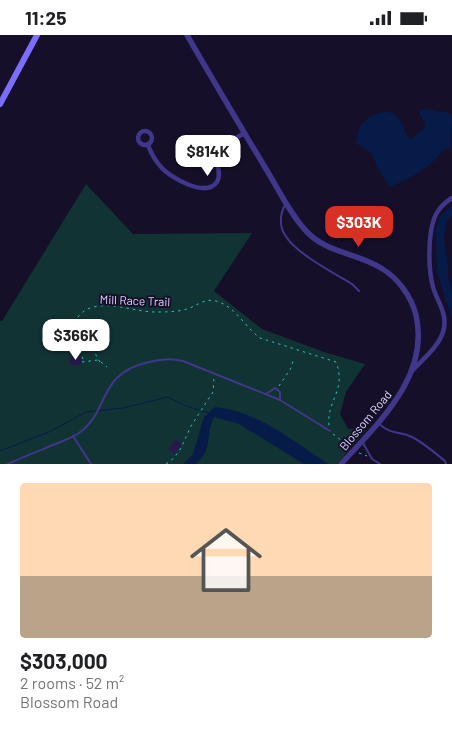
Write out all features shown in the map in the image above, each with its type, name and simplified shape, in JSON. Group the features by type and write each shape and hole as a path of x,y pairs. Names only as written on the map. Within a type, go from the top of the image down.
{"main road":[{"path":"0,104 38,35"}],"street":[{"name":"Blossom Road","path":"187,35 299,223 312,238 330,248 381,267 404,290 414,309 418,330 418,348 412,371 392,407 342,463"},
{"path":"148,145 160,167 173,178 198,187 210,187 217,181 219,176 218,157 220,150 227,143 244,133"},
{"path":"412,371 437,343 444,330 443,311 432,280 431,237 433,222 438,211 452,198"}],"lane":[{"path":"286,203 281,211 285,235 302,252 352,284 358,291"},
{"path":"8,464 73,436 83,429 94,415 108,387 117,377 126,370 142,363 161,360 178,360 266,394 280,400 330,431"},
{"path":"266,394 273,389 277,389 280,392 280,400"},
{"path":"378,423 387,431 403,433 413,438 445,461 446,464"},
{"path":"73,436 91,464"},
{"path":"362,441 372,459 380,464"}],"path":[{"name":"Mill Race Trail","path":"100,362 76,320 79,315 89,308 112,305 155,312 185,310 204,301 215,301 234,311 251,331 260,338 336,362 340,373 340,383 328,418 330,431"},
{"path":"74,339 83,362 93,360 107,367"},
{"path":"277,389 291,368 293,361"},
{"path":"166,464 179,452 187,433 213,392 214,380 202,369"}],"green space":[{"path":"86,184 133,234 252,233 214,291 262,329 324,352 365,364 346,392 340,414 348,429 366,430 337,464 0,464 0,321 2,321"}],"water":[{"path":"426,109 449,113 452,119 450,149 442,150 433,162 426,167 390,187 376,165 373,155 356,144 360,127 371,116 386,112 395,115 403,125 409,139 413,138 425,127 420,111"},
{"path":"452,206 452,215 447,221 444,240 448,276 452,292 452,319 437,272 436,233 440,216"},
{"path":"215,407 246,414 274,428 328,464 304,464 239,424 214,417 211,423 207,447 202,458 196,464 183,464 193,454 204,417"}],"building":[{"path":"80,355 82,364 71,366 69,358"},
{"path":"176,439 182,444 174,454 168,449"}],"waterway":[{"path":"0,451 49,432 86,412 123,408 168,397 186,406 209,413"}]}
